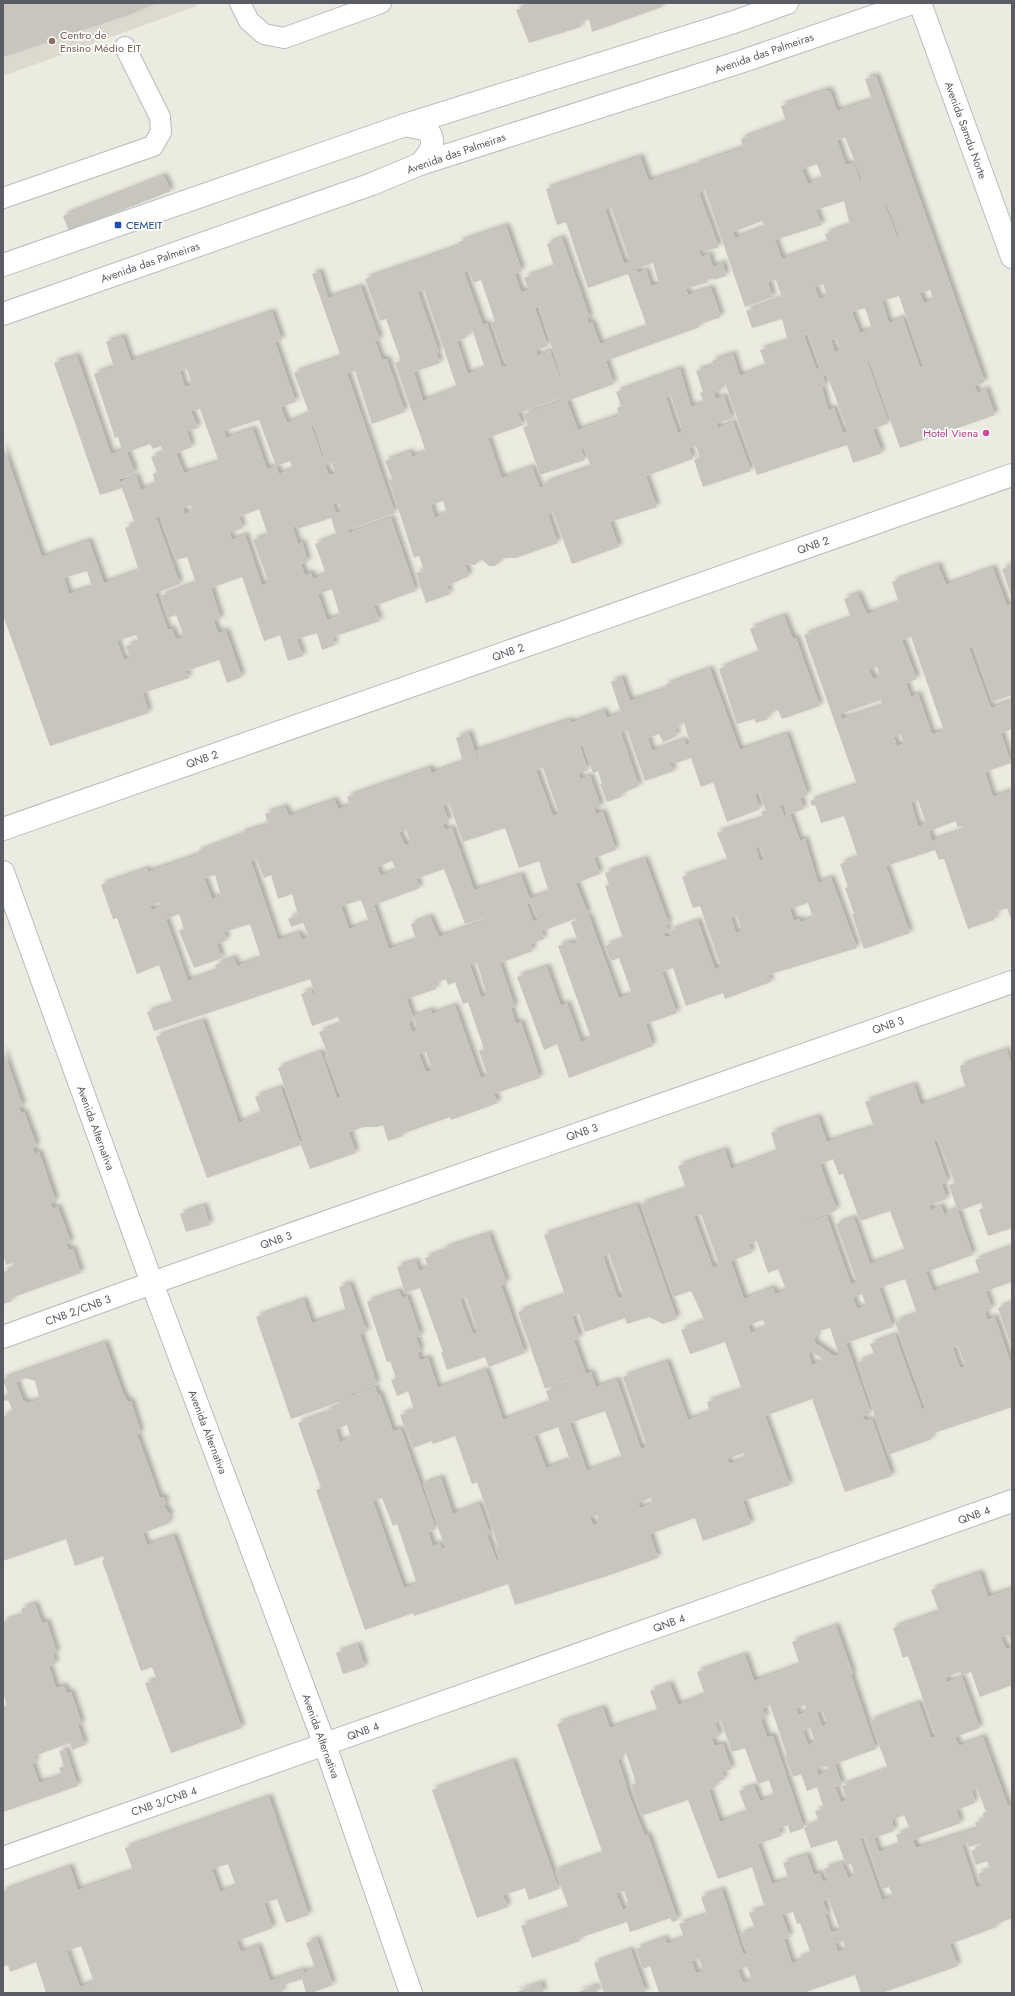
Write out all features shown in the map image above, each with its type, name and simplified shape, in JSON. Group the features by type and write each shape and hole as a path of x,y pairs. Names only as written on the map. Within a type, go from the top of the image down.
{"street":[{"path":"3,265 405,125 734,22 787,3"},
{"name":"Avenida das Palmeiras","path":"3,314 372,184 420,164 740,62 912,3"},
{"name":"Avenida Samdu Norte","path":"920,3 1012,257"},
{"path":"405,125 428,130 433,137 433,144 429,154 420,164"},
{"name":"QNB 2","path":"3,829 1012,475"},
{"name":"Avenida Alternativa","path":"3,872 152,1283 325,1744 411,1993"},
{"name":"QNB 3","path":"152,1283 1012,982"},
{"name":"CNB 2/CNB 3","path":"3,1337 152,1283"},
{"name":"QNB 4","path":"325,1744 1012,1501"},
{"name":"CNB 3/CNB 4","path":"3,1858 325,1744"}],"lane":[{"path":"240,3 249,22 264,34 284,38 381,3"},
{"path":"3,198 153,146 161,132 160,117 125,47"}],"shaded area":[{"name":"Centro de Ensino Médio EIT","path":"3,3 196,3 197,6 3,76"}],"building":[{"path":"3,3 156,3 131,14 3,57"},
{"path":"537,3 661,3 662,7 592,32 589,19 580,23 581,27 529,43 516,10"},
{"path":"876,76 985,382 975,386 977,393 986,389 995,415 900,448 869,360 867,361 889,423 873,429 882,453 853,463 847,445 757,475 725,383 720,385 722,390 714,393 716,399 724,396 732,419 717,423 718,428 733,422 751,471 703,487 694,460 700,457 696,446 689,448 693,459 646,476 657,507 610,522 619,547 572,564 553,512 548,514 558,543 516,558 503,558 495,566 489,566 481,559 475,565 465,564 469,576 447,586 450,594 426,603 416,573 424,571 419,556 414,558 389,480 392,479 385,461 410,452 412,457 426,452 395,363 401,361 386,319 380,321 365,279 460,246 459,242 506,226 522,271 515,274 521,292 529,290 524,278 554,267 547,244 562,238 590,318 587,318 589,324 592,322 600,344 647,327 628,274 588,288 566,222 557,225 546,189 640,157 649,181 697,165 696,164 743,148 741,139 786,122 781,106 827,90 828,92 830,91 837,111 872,100 865,79","holes":["845,137 862,180 860,181 854,163 846,165 837,140","817,164 822,178 808,184 802,169","705,190 745,307 773,297 768,282 776,280 782,298 746,311 752,328 782,319 788,341 760,350 766,366 740,376 733,354 712,361 713,366 696,371 703,392 700,393 704,403 691,407 680,369 616,392 621,406 617,408 619,416 578,430 567,401 614,384 606,361 700,327 698,325 721,317 711,288 688,295 686,289 708,282 707,280 713,278 713,280 726,276 723,263 713,267 709,254 702,257 699,250 701,249 703,252 719,247 699,193","844,201 850,225 825,234 828,243 782,259 775,240 822,225 816,210","885,205 887,205 899,236 897,237","611,207 630,262 624,263 605,209","762,221 765,227 735,238 733,232","653,263 659,284 651,286 646,270 638,273 636,269","469,271 473,283 481,280 495,321 491,323 507,366 502,367 487,323 483,325 464,272","823,284 827,296 819,299 815,287","424,290 457,388 423,401 414,372 440,363 436,353 439,352 418,292","930,290 933,300 924,303 920,293","899,296 923,366 920,367 903,318 889,323 882,301","539,306 561,377 560,378 550,351 537,356 536,350 548,346 535,308","865,308 872,329 860,333 852,312","472,329 485,368 468,374 457,341 466,338 466,336 470,334 469,331","808,334 820,368 816,369 804,335","836,338 840,350 835,352 831,340","827,375 848,431 843,433 834,408 828,410 822,387 826,386 823,376","671,396 683,431 678,433 666,397","561,398 562,401 524,414 528,426 523,427 540,475 585,460 581,449 584,448 591,467 543,484 544,487 540,488 532,467 502,478 488,438 523,425 518,413","443,501 447,513 435,518 431,505"]},
{"path":"164,176 171,191 69,231 63,216"},
{"path":"320,272 328,298 361,287 380,340 375,341 382,360 387,359 405,412 372,424 355,371 347,373 395,513 348,530 349,533 391,518 416,591 374,606 380,621 333,637 335,645 322,650 317,633 297,639 303,656 288,661 280,635 264,641 242,577 211,588 221,619 214,621 218,633 226,631 242,677 227,683 219,660 186,671 189,678 143,693 149,713 50,746 3,615 3,446 42,557 89,541 104,583 139,571 125,528 135,524 122,488 100,495 54,363 77,356 111,454 122,450 118,437 115,438 94,374 114,367 106,342 123,337 131,361 272,312 282,340 275,342 296,402 281,407 287,423 309,413 294,373 341,357 312,274","holes":["187,369 192,385 185,387 180,371","200,409 219,462 184,473 176,453 192,447 187,431 198,428 191,411","259,420 276,466 267,469 253,429 226,438 224,431","313,425 324,456 322,456 311,426","150,444 153,449 161,446 163,453 151,457 157,472 153,474 155,484 141,490 136,476 120,482 120,479 135,473 127,452","290,461 293,469 279,474 276,466","332,463 335,474 329,475 325,465","338,502 342,511 336,513 333,504","191,505 192,511 185,514 183,508","259,509 268,535 253,540 269,583 262,585 245,535 232,540 230,533 243,528 239,517","160,516 176,560 187,557 196,583 161,596 168,618 176,615 184,637 176,639 172,629 168,630 155,593 180,584 156,517","331,518 337,536 315,544 326,574 313,579 311,573 305,575 301,564 308,562 302,542 298,544 293,527 296,526 297,529","87,571 92,587 69,594 64,578","332,589 340,616 327,620 318,594","136,635 139,642 126,646 130,658 124,660 117,641"]},
{"path":"1012,562 1012,598 1002,569 1009,567"},
{"path":"938,565 946,585 993,568 1007,606 1012,604 1012,695 992,702 974,647 969,648 991,708 1012,701 1012,729 1001,733 1011,763 985,772 993,797 1012,791 1012,922 1007,908 996,912 994,920 968,929 944,859 939,860 935,850 886,866 910,933 864,949 852,914 854,914 845,888 848,887 840,864 858,857 844,816 821,823 815,805 812,806 810,801 857,785 804,635 851,618 844,599 858,594 867,614 899,603 892,582","holes":["911,637 944,731 932,734 918,694 911,697 906,683 917,679 902,640","877,667 880,677 873,679 869,669","881,700 882,706 842,719 840,714","901,735 904,744 897,746 894,737","918,800 926,824 918,826 911,802","956,821 957,827 962,826 963,830 932,841 929,831"]},
{"path":"784,616 793,639 796,638 820,706 782,719 778,710 767,715 768,719 756,723 754,719 737,724 719,669 759,653 750,629"},
{"path":"710,669 740,750 787,734 808,795 800,798 804,809 790,814 800,841 805,839 818,883 831,878 857,948 768,975 771,982 725,999 723,993 686,1006 673,968 662,972 677,1013 646,1024 653,1046 569,1078 557,1044 544,1050 517,977 547,967 561,1006 567,1003 581,1042 591,1038 558,946 571,942 572,944 578,942 571,922 589,916 619,998 632,994 619,958 611,961 605,946 623,939 605,886 609,885 605,873 645,859 669,924 666,925 669,932 664,933 665,937 671,936 670,931 698,921 715,969 721,967 700,906 693,908 682,877 728,861 717,833 764,818 761,812 766,810 759,792 755,794 760,809 727,822 713,782 701,787 691,758 674,764 674,762 670,763 674,771 645,781 627,730 621,733 639,786 621,794 622,797 607,802 600,784 602,784 598,771 593,773 583,745 580,746 588,770 579,773 580,779 590,776 601,807 594,809 596,814 603,812 616,850 594,858 600,874 576,883 588,914 542,931 544,939 531,944 533,951 500,963 515,1007 511,1008 516,1024 521,1022 540,1078 494,1094 498,1103 451,1120 450,1117 402,1134 403,1136 388,1141 383,1125 377,1127 364,1127 349,1132 356,1153 310,1169 301,1145 207,1178 156,1037 203,1021 239,1123 261,1113 255,1097 281,1088 300,1143 304,1142 278,1068 321,1052 337,1098 341,1097 325,1056 328,1055 319,1032 340,1024 338,1017 312,1026 301,994 311,990 313,995 315,994 310,979 154,1031 147,1012 173,1004 159,965 137,974 117,918 113,919 101,885 147,869 148,872 196,856 198,855 197,852 242,835 241,833 268,825 265,814 285,807 289,816 335,800 338,809 350,805 347,797 430,768 432,773 463,762 456,738 469,733 477,757 479,757 476,751 570,720 571,723 604,711 607,718 621,713 611,682 622,678 630,701 666,689 665,685","holes":["684,722 690,743 686,745 684,740 652,751 648,738 659,734 663,742 677,736 675,729 680,727 679,724","543,768 559,814 553,816 536,770","449,803 463,842 505,828 519,868 539,861 549,892 530,899 521,875 474,890 452,828 445,830 443,824 449,821 443,806","784,804 787,815 784,816 780,805","406,830 411,843 405,845 399,832","760,846 765,859 760,861 756,848","256,858 264,878 271,875 278,899 292,894 298,915 288,919 291,927 303,923 309,937 302,940 299,933 278,940 251,861","392,861 396,870 381,876 377,867","444,869 465,924 484,918 485,921 439,937 430,917 411,924 416,940 389,949 374,905 420,888 416,879","215,875 221,896 212,899 204,878","361,900 369,922 349,929 341,906","160,902 161,907 152,910 150,906","531,903 538,920 533,921 527,904","808,903 813,918 800,922 799,919 794,921 790,909","179,914 184,929 179,931 194,968 222,958 217,944 227,940 224,932 250,924 261,958 237,966 234,958 215,965 217,971 188,981 166,919","737,916 742,931 736,933 731,917","477,963 487,995 481,997 470,965","446,979 448,985 455,982 463,1004 468,1002 484,1049 479,1051 488,1076 481,1078 455,1006 432,1014 431,1010 413,1017 407,999 436,989 435,983","414,1019 418,1030 412,1032 409,1022","426,1052 432,1070 426,1072 419,1054"]},
{"path":"3,1050 23,1106 19,1107 21,1113 24,1112 37,1146 33,1148 35,1154 39,1152 56,1201 51,1203 53,1209 58,1207 71,1243 66,1244 69,1250 73,1249 81,1273 11,1298 12,1301 3,1304 3,1272 14,1269 12,1263 6,1265 3,1255"},
{"path":"1007,1050 1012,1065 1012,1228 988,1236 979,1210 983,1208 981,1203 958,1211 973,1255 926,1272 933,1291 980,1275 975,1260 1012,1247 1012,1282 986,1291 992,1309 985,1311 987,1320 995,1317 1012,1366 1012,1407 931,1434 932,1439 888,1455 858,1362 875,1356 870,1344 895,1335 922,1409 925,1408 895,1322 917,1314 905,1279 879,1288 893,1327 846,1343 871,1413 863,1416 865,1421 872,1419 892,1476 845,1492 812,1399 765,1416 790,1485 743,1501 751,1524 703,1541 695,1518 650,1534 658,1558 610,1575 515,1605 508,1584 414,1616 413,1613 365,1630 316,1490 321,1488 298,1423 327,1413 326,1411 341,1405 339,1402 291,1419 256,1317 304,1300 312,1323 346,1312 339,1287 350,1284 367,1332 360,1334 377,1384 350,1394 351,1396 375,1387 378,1395 380,1394 393,1431 401,1429 436,1529 428,1532 433,1546 440,1543 442,1549 445,1548 423,1484 441,1478 453,1514 479,1504 490,1534 487,1535 497,1561 499,1560 495,1548 498,1547 486,1508 477,1482 472,1484 455,1436 433,1444 432,1441 413,1448 400,1415 414,1410 408,1391 397,1396 391,1380 396,1378 390,1361 387,1362 367,1302 399,1291 402,1298 407,1296 421,1336 416,1337 421,1351 418,1352 420,1360 428,1358 438,1388 486,1370 503,1420 550,1403 546,1391 572,1382 571,1379 545,1389 518,1312 565,1295 544,1235 637,1205 677,1319 663,1324 649,1317 627,1324 625,1318 585,1332 579,1314 572,1316 580,1338 574,1340 586,1374 591,1372 596,1387 617,1380 641,1449 647,1447 623,1377 667,1362 688,1420 710,1412 707,1402 742,1390 725,1342 690,1354 681,1330 702,1322 704,1319 691,1291 673,1297 641,1204 686,1189 678,1166 725,1150 731,1169 777,1152 771,1133 818,1117 827,1142 874,1127 865,1102 914,1085 921,1105 966,1089 960,1066","holes":["938,1140 955,1183 949,1185 957,1209 946,1213 947,1218 941,1206 931,1210 929,1205 947,1199 942,1184 948,1182 934,1141","833,1159 839,1175 843,1174 860,1221 890,1211 905,1251 870,1264 854,1218 836,1224 857,1282 851,1284 827,1216 804,1224 803,1223 837,1210 820,1164","701,1214 719,1265 727,1263 713,1268 694,1216","757,1241 768,1273 778,1269 786,1290 775,1294 773,1288 744,1299 731,1261 752,1253 749,1244","609,1254 624,1296 618,1298 603,1256","862,1294 866,1306 857,1309 853,1297","763,1320 766,1327 751,1333 748,1325","830,1328 839,1355 834,1356 814,1342 818,1331","958,1346 966,1366 960,1368 953,1348","811,1351 824,1360 812,1365 809,1354","605,1411 622,1458 587,1471 570,1423","347,1425 351,1438 340,1442 336,1429","558,1427 570,1460 546,1468 534,1436","744,1453 745,1458 730,1464 727,1459","382,1498 393,1526 397,1524 417,1584 404,1588 373,1501","651,1498 652,1504 640,1508 638,1503","597,1515 599,1523 593,1525 590,1517"]},
{"path":"204,1206 210,1225 186,1232 180,1214"},
{"path":"489,1234 507,1283 501,1285 525,1353 489,1367 485,1357 447,1370 441,1352 443,1352 420,1288 405,1293 397,1267 416,1261 419,1271 428,1267 425,1258 444,1251 443,1249","holes":["466,1297 478,1332 473,1334 460,1299"]},
{"path":"1012,1303 1012,1348 998,1308"},
{"path":"105,1343 123,1393 128,1402 131,1401 141,1433 137,1434 160,1498 164,1497 166,1504 163,1505 171,1516 168,1517 170,1523 143,1533 147,1545 174,1536 242,1728 171,1753 145,1683 157,1680 152,1667 141,1671 102,1561 104,1560 103,1556 75,1566 66,1539 3,1561 3,1416 8,1415 12,1410 9,1401 3,1400 3,1396 8,1394 5,1384 3,1385 3,1379","holes":["26,1378 35,1381 40,1400 27,1403 23,1400 16,1382"]},
{"path":"980,1573 988,1597 1012,1589 1012,1644 1008,1635 1001,1637 1006,1649 1012,1647 1012,1685 980,1697 971,1672 962,1675 960,1672 946,1677 947,1682 962,1677 980,1728 955,1737 959,1746 983,1737 1008,1806 1012,1805 1012,1918 996,1924 997,1927 950,1944 958,1966 882,1993 861,1993 855,1975 808,1991 809,1993 659,1993 650,1966 643,1969 636,1949 665,1938 667,1944 684,1938 679,1924 707,1915 701,1897 722,1890 743,1954 747,1953 740,1934 755,1929 749,1913 765,1908 752,1867 718,1879 688,1800 641,1816 631,1785 636,1783 626,1753 620,1755 621,1759 618,1760 626,1787 645,1836 648,1835 678,1920 672,1922 670,1918 630,1932 627,1922 579,1938 580,1941 532,1958 521,1926 569,1909 555,1871 603,1854 557,1724 603,1708 610,1728 658,1712 650,1691 670,1684 678,1705 705,1695 697,1672 745,1655 754,1681 800,1665 792,1642 836,1626 853,1674 851,1675 876,1749 835,1764 842,1785 835,1787 841,1802 847,1800 842,1786 888,1769 870,1721 919,1703 931,1738 936,1737 908,1656 903,1658 893,1628 939,1612 931,1590","holes":["770,1705 787,1755 785,1756 793,1777 801,1774 807,1791 817,1787 824,1809 815,1811 819,1822 804,1828 773,1736 767,1737 761,1719 766,1718 763,1708","805,1705 807,1712 798,1715 796,1708","822,1710 827,1724 822,1726 817,1712","721,1721 732,1752 745,1748 758,1784 769,1780 774,1796 760,1801 754,1786 739,1791 747,1812 720,1822 709,1790 716,1787 715,1783 725,1779 722,1772 732,1769 723,1744 715,1746 712,1739 720,1736 715,1723","810,1728 815,1742 808,1745 803,1731","827,1766 829,1771 818,1775 817,1769","977,1788 986,1812 983,1813 984,1819 975,1823 977,1829 916,1848 913,1840 961,1823 956,1810 975,1803 972,1790","904,1815 910,1830 896,1835 899,1845 879,1852 874,1838 894,1831 892,1820","788,1825 790,1833 804,1828 811,1848 837,1840 846,1865 851,1864 855,1875 848,1878 842,1863 824,1869 828,1880 823,1882 820,1873 814,1875 807,1855 783,1863 789,1879 772,1884 758,1844 781,1836 779,1828","865,1837 882,1889 889,1887 893,1897 882,1900 860,1838","981,1843 982,1847 971,1851 976,1865 987,1861 990,1869 978,1874 982,1886 976,1887 962,1845 968,1844 969,1847","624,1891 628,1902 626,1903 628,1908 623,1910 616,1893","828,1898 840,1930 831,1932 825,1914 828,1914 823,1901","793,1912 797,1924 800,1923 811,1954 797,1959 798,1962 792,1963 784,1939 790,1937 782,1915","843,1941 846,1949 838,1952 835,1943","699,1959 703,1971 696,1973 692,1961","747,1967 752,1980 743,1983 738,1970"]},
{"path":"35,1604 42,1623 47,1622 57,1653 53,1655 56,1664 49,1666 56,1688 64,1686 67,1693 71,1692 82,1724 78,1725 85,1745 72,1750 70,1743 34,1756 36,1762 32,1763 39,1783 62,1776 59,1768 64,1766 59,1751 66,1750 78,1786 3,1812 3,1707 7,1705 3,1693 3,1622 23,1615 21,1609"},
{"path":"358,1645 365,1667 343,1674 336,1653"},
{"path":"513,1761 559,1889 529,1900 525,1888 503,1895 508,1907 477,1918 432,1790"},
{"path":"269,1797 309,1915 286,1923 277,1899 264,1903 273,1928 237,1941 241,1952 258,1946 270,1981 303,1970 304,1973 315,1968 306,1943 317,1939 333,1985 311,1993 306,1993 302,1979 281,1986 283,1993 46,1993 36,1962 10,1972 8,1965 3,1967 3,1891 70,1867 78,1890 133,1871 125,1848","holes":["228,1864 236,1886 220,1892 212,1869","81,1946 94,1982 80,1987 67,1951"]},
{"path":"631,1950 646,1993 604,1993 594,1963"},
{"path":"541,1983 544,1993 514,1993"},
{"path":"596,1986 598,1993 575,1993"}],"place":[{"name":"Centro de Ensino Médio EIT","path":"52,41"},
{"name":"CEMEIT","path":"118,225"},
{"name":"Hotel Viena","path":"986,433"}]}
